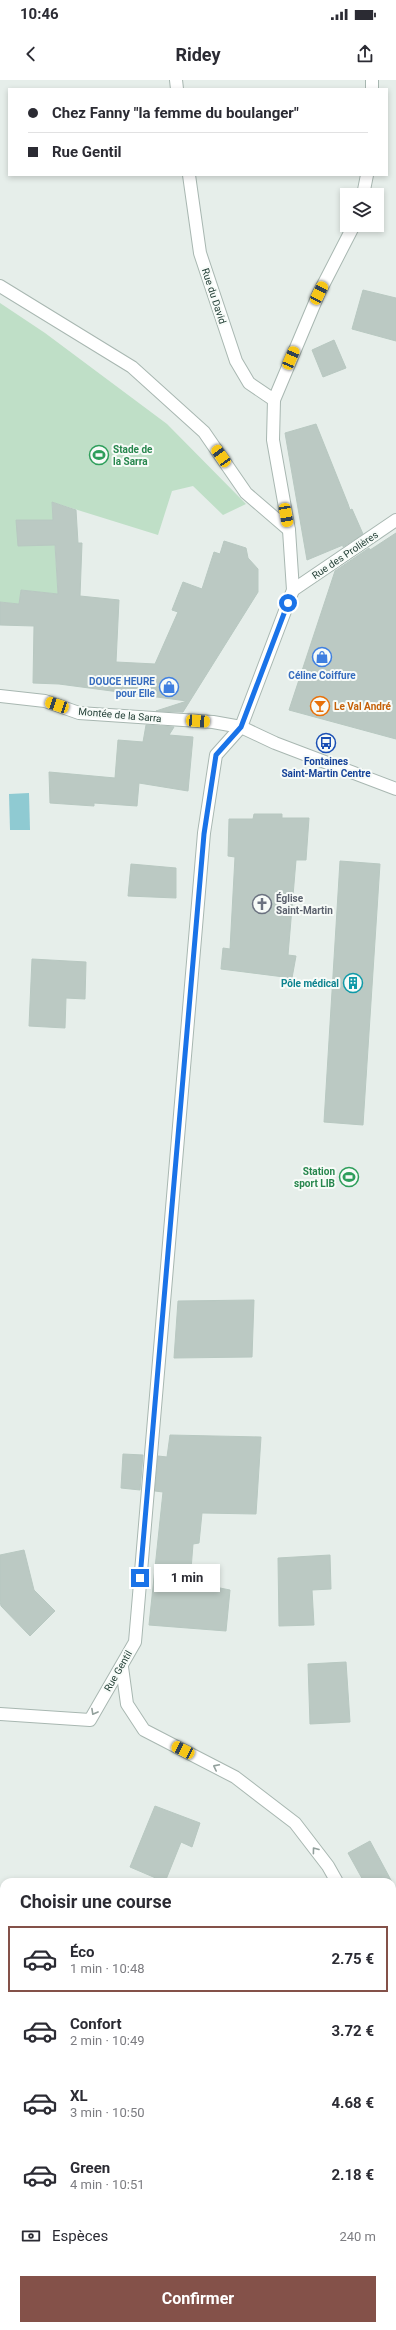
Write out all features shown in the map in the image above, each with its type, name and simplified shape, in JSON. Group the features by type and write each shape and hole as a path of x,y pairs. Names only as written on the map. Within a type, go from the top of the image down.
{"street":[{"name":"Rue du David","path":"189,176 200,252 236,361 249,383 274,400"},
{"path":"365,188 367,176"},
{"path":"241,727 293,590 289,530 273,440 274,400 319,293 350,232"},
{"path":"0,286 132,367 204,432 246,493 289,530"},
{"name":"Rue des Prolières","path":"293,590 396,520"},
{"name":"Montée de la Sarra","path":"0,696 45,701 79,713 213,722 241,727 275,744 396,789"},
{"name":"Rue Gentil","path":"0,1714 90,1720 122,1667 135,1642 204,834 216,755 241,727"},
{"path":"122,1667 126,1704 144,1730 235,1777 295,1823 328,1866 334,1878"}],"green space":[{"name":"Stade de la Sarra","path":"0,303 45,333 167,424 246,504 223,515 193,486 172,491 158,535 52,502 58,594 21,590 19,604 0,602"}],"water":[{"path":"29,793 30,830 10,830 9,794"}],"building":[{"path":"363,290 396,298 396,341 352,329"},
{"path":"334,340 346,368 323,377 312,350"},
{"path":"316,424 350,510 352,509 363,534 343,547 343,545 307,560 285,433"},
{"path":"52,502 76,510 78,543 82,543 80,596 119,600 116,662 155,664 178,612 172,610 183,582 202,589 214,552 220,554 224,541 246,548 248,558 258,569 258,592 183,712 156,711 187,701 59,684 33,683 34,626 0,625 0,602 19,604 21,590 58,594 55,545 18,546 16,520 53,520"},
{"path":"396,533 396,739 289,710 335,571 369,548 370,550"},
{"path":"146,725 174,727 169,735 193,737 188,791 139,783 137,806 94,803 94,806 50,803 49,772 115,778 118,740 143,742"},
{"name":"Église Saint-Martin","path":"254,814 282,814 282,818 309,818 306,860 296,860 288,955 296,956 292,978 221,969 223,948 230,949 235,857 228,856 229,819 253,819"},
{"name":"Pôle médical","path":"340,861 380,864 363,1125 324,1122"},
{"path":"131,864 176,868 176,898 128,896"},
{"path":"32,959 86,962 85,999 66,998 65,1028 29,1026"},
{"path":"254,1300 252,1357 174,1358 178,1301"},
{"path":"170,1435 261,1437 256,1514 202,1513 199,1543 193,1544 190,1582 230,1590 226,1631 149,1625 163,1492 155,1491 158,1456 167,1457"},
{"path":"123,1454 143,1455 140,1490 121,1488"},
{"path":"24,1550 34,1590 55,1611 30,1636 1,1606 0,1601 0,1555"},
{"path":"330,1555 331,1589 312,1590 314,1625 279,1626 278,1558"},
{"path":"346,1662 350,1722 310,1724 308,1664"},
{"path":"155,1806 200,1823 192,1847 181,1842 167,1878 156,1878 130,1867"},
{"path":"370,1841 390,1878 362,1878 348,1853"}],"place":[{"name":"Stade de la Sarra","path":"99,455"},
{"name":"Céline Coiffure","path":"322,657"},
{"name":"DOUCE HEURE pour Elle","path":"169,687"},
{"name":"Le Val André","path":"320,706"},
{"name":"Fontaines Saint-Martin Centre","path":"326,743"},
{"name":"Église Saint-Martin","path":"262,904"},
{"name":"Pôle médical","path":"353,983"},
{"name":"Station sport LIB","path":"349,1177"}],"route":[{"path":"140,1578 204,834 216,755 241,727 288,603"}]}
